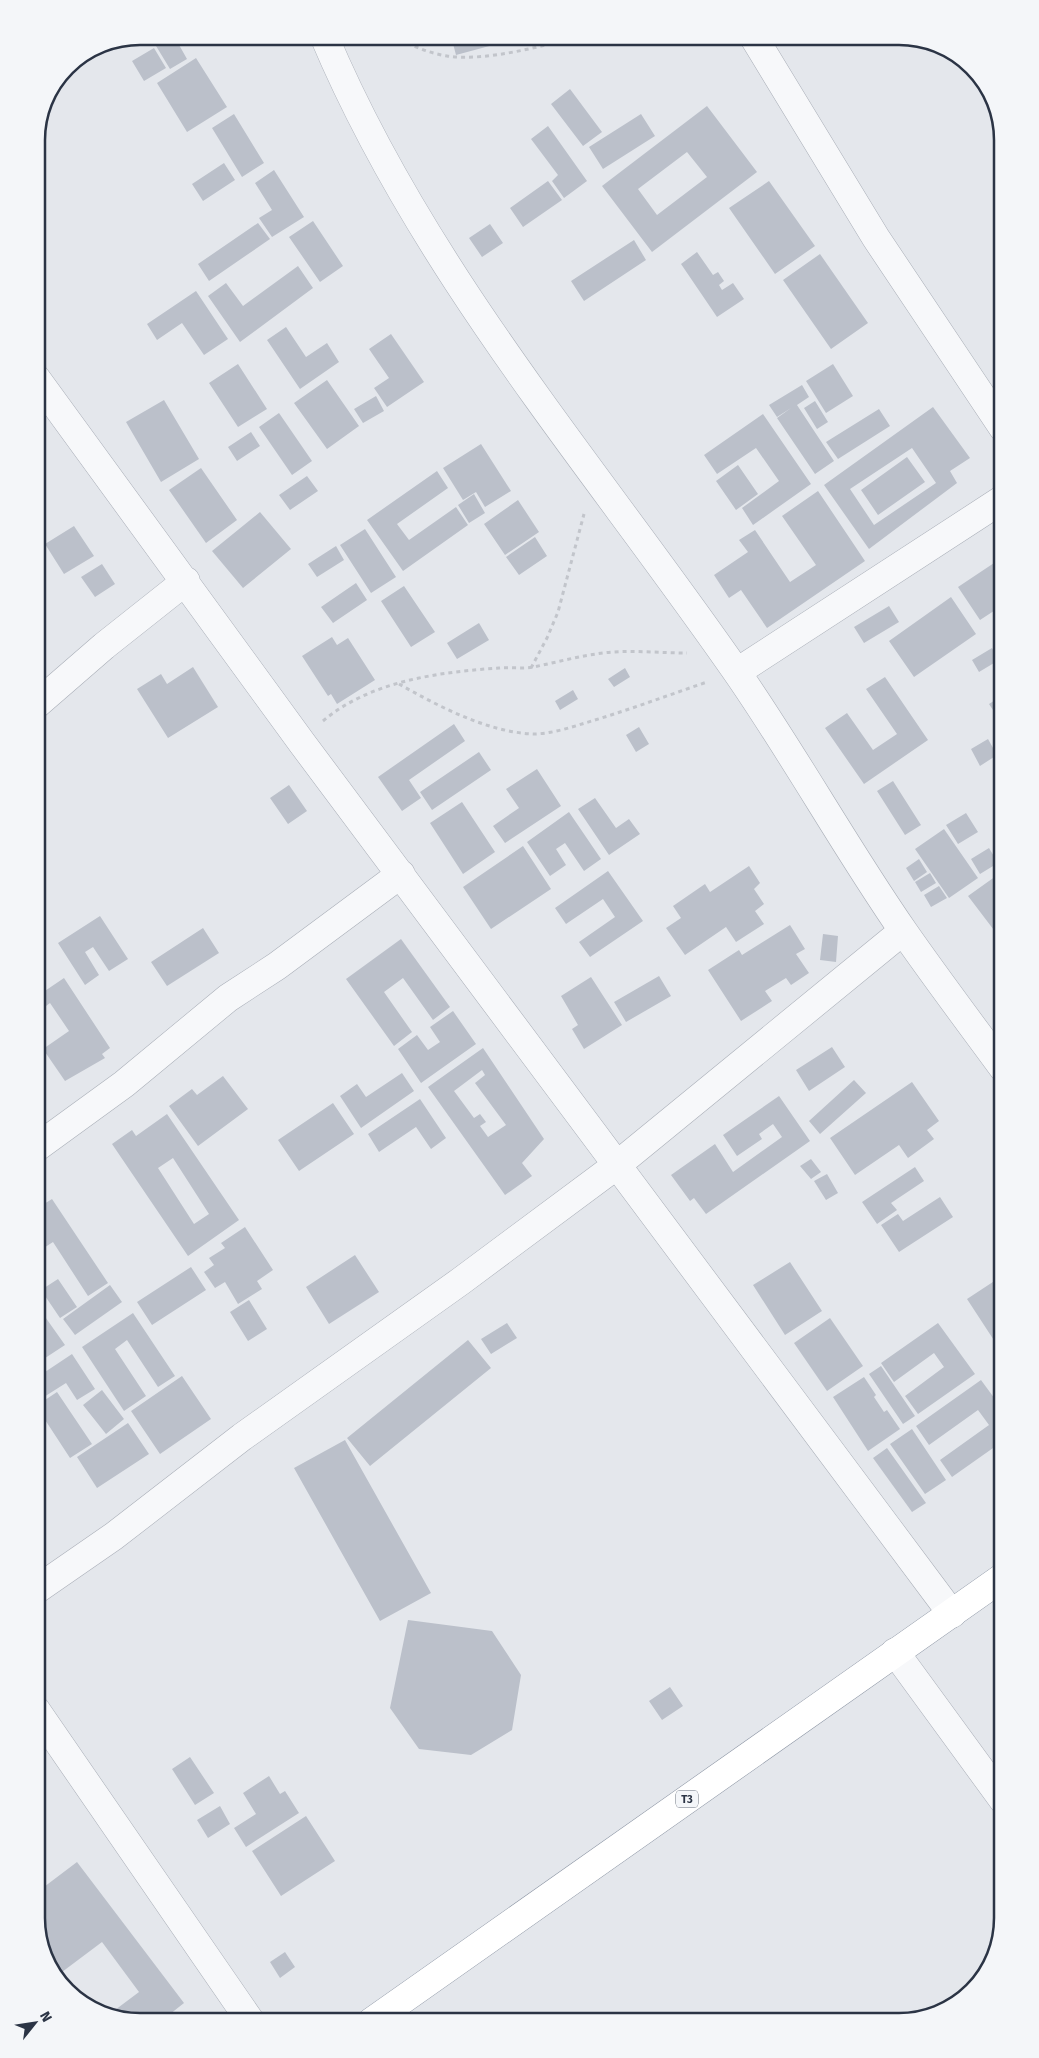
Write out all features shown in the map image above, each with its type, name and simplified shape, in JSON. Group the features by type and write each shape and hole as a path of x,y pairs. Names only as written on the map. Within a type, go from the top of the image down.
{"highway":[{"name":"T3","path":"384,2013 994,1584"}],"street":[{"path":"313,45 335,64"},
{"path":"328,45 335,64 389,167 465,294 730,662 903,931 994,1056"},
{"path":"758,45 876,238 994,415"},
{"path":"45,390 186,581 302,743 952,1614"},
{"path":"730,662 994,504"},
{"path":"45,692 186,581"},
{"path":"45,1141 124,1084 228,998 277,966 401,874"},
{"path":"45,1584 114,1536 242,1437 461,1281 617,1165 903,931"},
{"path":"895,1652 994,1788"},
{"path":"45,1723 245,2013"}],"path":[{"path":"411,45 447,56 475,58 539,45"},
{"path":"531,668 558,612 584,518 584,509"},
{"path":"302,743 336,710 398,683 417,678 499,668 531,668 589,655 623,652 730,662"},
{"path":"398,683 430,702 470,720 533,734 565,729 603,718 730,662"}],"building":[{"path":"155,45 179,45 187,59 170,69"},
{"path":"453,45 493,45 456,55"},
{"path":"154,48 166,68 144,81 132,61"},
{"path":"196,58 227,107 187,132 157,83"},
{"path":"570,89 602,132 583,146 551,104"},
{"path":"707,106 757,172 652,252 602,186","holes":["687,152 707,177 657,215 638,189"]},
{"path":"234,114 264,163 242,177 212,128"},
{"path":"641,114 655,136 603,169 589,147"},
{"path":"548,126 587,181 564,198 552,181 558,175 531,139"},
{"path":"224,163 235,180 203,201 192,184"},
{"path":"274,170 304,217 272,237 259,218 272,210 255,183"},
{"path":"548,181 562,200 523,227 510,208"},
{"path":"769,181 815,246 775,274 729,208"},
{"path":"313,221 343,266 320,282 289,237"},
{"path":"258,223 270,239 209,281 198,264"},
{"path":"490,224 503,243 482,257 469,238"},
{"path":"634,240 646,260 584,301 571,281"},
{"path":"697,252 713,275 718,272 724,281 719,285 722,290 733,283 744,299 717,317 681,264"},
{"path":"820,254 868,323 831,349 783,280"},
{"path":"298,266 313,288 240,342 208,296 226,283 243,306"},
{"path":"196,291 228,339 204,355 182,323 157,340 147,324"},
{"path":"286,327 306,357 327,343 339,362 300,389 267,340"},
{"path":"391,334 424,382 387,407 374,388 389,378 369,349"},
{"path":"238,364 267,409 238,427 209,383"},
{"path":"833,364 853,396 826,413 806,381"},
{"path":"327,380 359,426 327,449 294,403"},
{"path":"802,385 809,397 797,405 834,461 815,474 777,418 791,408 777,417 769,405"},
{"path":"376,396 384,411 363,423 354,409"},
{"path":"164,400 199,459 161,482 126,422"},
{"path":"815,401 828,422 817,429 804,408"},
{"path":"933,407 970,458 950,471 957,483 869,549 824,485","holes":["912,448 936,483 874,525 850,489"]},
{"path":"879,409 890,426 838,459 826,442"},
{"path":"279,413 312,461 292,475 259,427"},
{"path":"763,414 811,484 753,525 742,508 779,481 756,448 717,474 704,455"},
{"path":"251,432 260,446 237,461 228,447"},
{"path":"481,444 511,491 485,507 476,492 463,500 443,468"},
{"path":"907,457 925,482 878,515 861,490"},
{"path":"738,465 758,494 736,510 716,481"},
{"path":"201,468 237,520 206,543 169,490"},
{"path":"437,471 448,488 397,524 409,540 456,507 468,525 403,571 367,520"},
{"path":"307,476 318,491 290,510 279,495"},
{"path":"818,491 865,561 767,628 741,590 729,598 714,575 748,552 739,540 755,530 790,582 816,565 782,516"},
{"path":"474,494 485,513 469,523 458,505"},
{"path":"518,500 539,532 505,555 484,524"},
{"path":"260,512 291,549 243,588 212,551"},
{"path":"74,526 94,556 64,574 45,544"},
{"path":"365,529 396,577 371,593 340,545"},
{"path":"535,537 547,556 519,575 506,557"},
{"path":"336,546 344,560 317,577 308,564"},
{"path":"994,563 994,611 980,620 958,587"},
{"path":"102,564 115,584 95,597 81,577"},
{"path":"356,583 367,600 333,623 321,607"},
{"path":"404,586 435,632 411,647 381,601"},
{"path":"951,597 976,634 914,677 889,641"},
{"path":"889,606 899,622 864,643 854,627"},
{"path":"479,623 489,640 457,659 447,643"},
{"path":"332,637 337,645 348,638 375,680 337,704 331,694 328,696 302,656"},
{"path":"992,648 994,651 994,663 979,672 972,660"},
{"path":"193,667 218,707 168,738 137,689 161,674 167,684"},
{"path":"625,668 630,677 614,687 608,679"},
{"path":"885,677 928,740 864,784 825,728 847,713 873,750 897,734 866,689"},
{"path":"573,690 578,699 560,710 555,701"},
{"path":"994,701 994,712 989,704"},
{"path":"454,724 465,741 409,780 421,798 402,811 378,777"},
{"path":"639,727 649,744 636,752 626,735"},
{"path":"988,739 994,750 994,757 980,766 971,749"},
{"path":"479,752 491,770 432,810 420,792"},
{"path":"537,769 561,806 505,843 493,826 519,808 506,789"},
{"path":"893,781 921,825 905,835 877,791"},
{"path":"289,785 307,811 288,824 270,798"},
{"path":"595,798 616,828 629,819 640,834 609,855 578,809"},
{"path":"462,802 495,852 463,874 430,823"},
{"path":"569,812 601,859 584,871 565,843 556,849 566,865 550,876 527,842"},
{"path":"966,813 978,832 958,844 946,825"},
{"path":"944,829 978,878 949,898 915,849"},
{"path":"523,846 551,889 491,929 463,887"},
{"path":"989,848 994,856 994,865 980,874 971,859"},
{"path":"919,859 927,872 914,881 906,868"},
{"path":"749,866 760,883 754,889 764,904 755,911 764,924 736,942 726,927 685,955 666,928 681,918 673,906 705,884 710,892"},
{"path":"608,871 643,921 590,957 579,942 615,917 603,899 566,924 555,908"},
{"path":"930,873 936,883 921,892 915,882"},
{"path":"994,877 994,930 968,896"},
{"path":"939,886 947,898 931,907 924,895"},
{"path":"100,916 128,959 109,971 93,947 85,952 99,975 85,985 58,943"},
{"path":"790,925 805,949 796,954 809,973 791,985 786,978 765,991 772,1001 741,1021 708,970 739,950 742,955"},
{"path":"203,928 219,953 167,986 151,962"},
{"path":"823,934 838,936 836,962 820,960"},
{"path":"401,939 450,1007 433,1020 403,978 384,992 412,1032 394,1046 346,979"},
{"path":"659,976 671,996 626,1022 614,1002"},
{"path":"591,977 622,1025 584,1049 572,1029 578,1025 561,996"},
{"path":"64,978 110,1048 102,1054 105,1058 65,1081 45,1052 45,1048 69,1031 50,1003 45,1007 45,991"},
{"path":"453,1011 476,1044 421,1083 398,1049 417,1035 428,1050 440,1042 430,1027"},
{"path":"832,1047 845,1067 809,1091 796,1070"},
{"path":"483,1048 544,1139 522,1163 532,1176 505,1195 428,1087","holes":["482,1070 485,1075 475,1083 506,1125 488,1137 480,1126 486,1122 480,1114 474,1118 454,1091"]},
{"path":"402,1073 414,1091 361,1128 340,1096 357,1084 366,1097"},
{"path":"223,1076 248,1109 198,1146 169,1106 192,1089 197,1095"},
{"path":"854,1080 866,1093 820,1134 809,1121"},
{"path":"912,1082 939,1121 927,1130 934,1139 908,1158 899,1145 855,1175 830,1138"},
{"path":"779,1096 810,1141 706,1214 694,1198 690,1201 671,1175 715,1144 733,1172 782,1137 773,1124 759,1134 762,1139 737,1156 723,1135"},
{"path":"420,1099 446,1138 431,1149 416,1127 379,1152 368,1134"},
{"path":"333,1103 354,1134 299,1171 278,1140"},
{"path":"167,1114 239,1220 188,1256 112,1144 132,1130 136,1136","holes":["173,1158 209,1214 194,1224 158,1168"]},
{"path":"811,1159 821,1172 811,1179 800,1166"},
{"path":"915,1167 924,1181 891,1203 897,1210 877,1224 862,1202"},
{"path":"827,1174 838,1193 826,1200 814,1181"},
{"path":"940,1197 953,1217 899,1252 881,1225 898,1214 903,1221"},
{"path":"52,1199 108,1283 88,1296 53,1242 45,1247 45,1203"},
{"path":"245,1227 273,1270 257,1281 262,1289 238,1304 225,1282 215,1288 204,1272 214,1265 209,1258 225,1248 221,1243"},
{"path":"355,1255 379,1292 329,1324 306,1287"},
{"path":"790,1262 822,1311 785,1335 753,1285"},
{"path":"191,1267 206,1290 152,1325 137,1302"},
{"path":"58,1279 77,1307 60,1318 45,1296 45,1287"},
{"path":"994,1281 994,1340 967,1299"},
{"path":"110,1285 122,1302 75,1335 63,1319"},
{"path":"249,1300 267,1329 248,1341 230,1312"},
{"path":"133,1313 175,1376 158,1387 127,1340 115,1349 146,1396 124,1411 82,1347"},
{"path":"45,1317 65,1345 45,1358"},
{"path":"830,1318 863,1366 827,1391 794,1343"},
{"path":"507,1323 517,1338 491,1354 481,1339"},
{"path":"938,1323 975,1374 918,1414 905,1396 944,1367 934,1353 894,1382 881,1363"},
{"path":"468,1340 491,1368 370,1466 347,1438"},
{"path":"72,1354 95,1389 77,1400 66,1383 45,1396 45,1372"},
{"path":"881,1366 915,1416 903,1424 869,1374"},
{"path":"182,1376 211,1419 160,1454 131,1411"},
{"path":"864,1377 884,1412 887,1410 900,1429 868,1451 833,1397"},
{"path":"981,1380 994,1398 994,1447 952,1477 940,1460 989,1425 978,1410 929,1445 916,1426"},
{"path":"102,1390 124,1419 106,1434 83,1405"},
{"path":"57,1392 92,1444 70,1458 45,1420 45,1400"},
{"path":"128,1423 149,1454 97,1488 77,1457"},
{"path":"912,1429 946,1480 925,1494 890,1444"},
{"path":"345,1440 431,1593 380,1621 294,1468"},
{"path":"887,1448 926,1503 912,1512 873,1458"},
{"path":"408,1620 492,1631 521,1675 512,1730 471,1755 419,1749 390,1708"},
{"path":"670,1687 683,1706 662,1720 649,1701"},
{"path":"190,1757 214,1793 195,1805 172,1769"},
{"path":"269,1776 280,1794 285,1791 299,1813 246,1847 234,1828 256,1814 243,1793"},
{"path":"220,1806 230,1824 208,1838 197,1820"},
{"path":"306,1816 335,1861 281,1896 252,1851"},
{"path":"77,1862 184,2003 171,2013 134,2013 115,2010 139,1992 102,1942 62,1972 48,1943 45,1918 45,1886"},
{"path":"285,1952 295,1967 280,1978 270,1962"}]}
